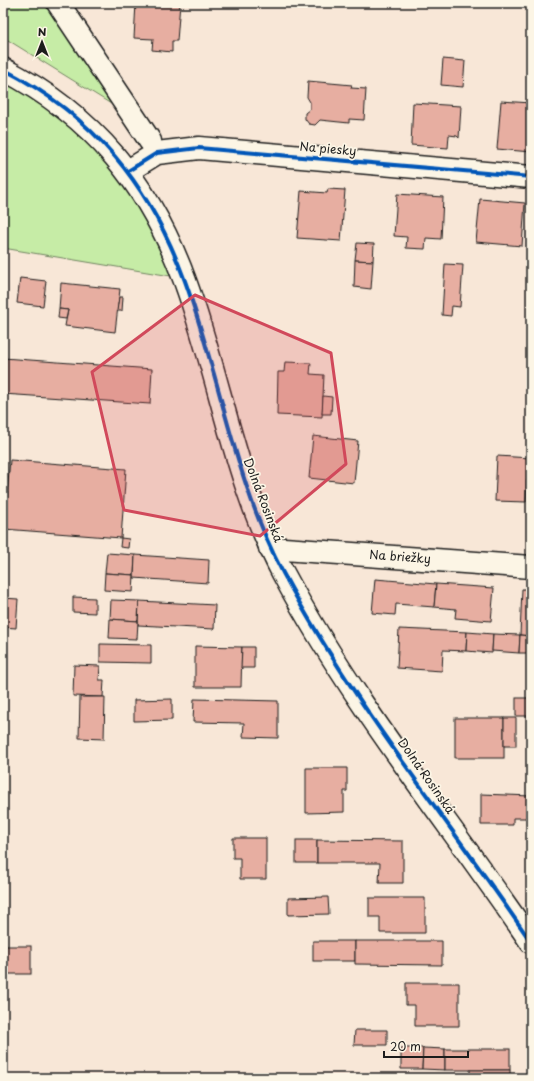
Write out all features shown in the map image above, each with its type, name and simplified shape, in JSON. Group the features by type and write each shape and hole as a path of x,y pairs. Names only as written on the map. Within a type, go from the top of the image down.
{"street":[{"path":"58,3 150,141"},
{"name":"Dolná Rosinská","path":"3,68 57,102 87,125 128,171 148,204 166,237 185,280 199,324 240,470 254,510 270,548 334,660 531,942"},
{"name":"Na piesky","path":"128,171 156,152 199,148 531,177"},
{"name":"Na briežky","path":"270,548 531,567"}],"highlighted area":[{"path":"195,295 331,353 346,464 260,536 124,510 92,372"}],"green space":[{"path":"3,3 64,3 145,125 3,37"},
{"path":"3,69 117,163 177,277 3,248"}],"building":[{"path":"136,3 180,3 177,41 172,41 172,52 152,50 153,39 134,38"},
{"path":"443,59 465,61 463,87 441,85"},
{"path":"308,81 352,85 351,88 366,89 364,120 349,119 349,123 320,120 315,125 309,124 305,119 305,113 310,109 310,102 307,97"},
{"path":"501,101 531,103 531,152 497,149"},
{"path":"413,103 461,106 459,138 457,136 449,135 448,148 411,145"},
{"path":"328,189 345,190 341,241 297,238 301,191 327,193"},
{"path":"397,194 443,197 441,239 426,238 425,249 406,248 407,237 394,236"},
{"path":"480,199 525,203 522,246 476,242"},
{"path":"531,203 531,250 528,249"},
{"path":"357,243 374,244 373,261 355,260"},
{"path":"355,260 373,261 371,289 354,287"},
{"path":"445,264 463,265 460,307 452,306 451,316 442,315"},
{"path":"20,278 46,281 43,306 17,303"},
{"path":"61,283 120,289 115,332 65,326 68,310 59,309"},
{"path":"119,297 123,297 122,311 117,311"},
{"path":"59,309 68,310 66,319 58,318"},
{"path":"3,358 152,369 150,404 3,394"},
{"path":"285,362 311,363 310,374 324,375 322,417 277,415 278,372 284,372"},
{"path":"323,396 332,397 331,414 322,414"},
{"path":"313,436 358,441 354,483 309,478"},
{"path":"497,456 531,458 531,480 527,480 526,502 495,501"},
{"path":"10,460 126,469 121,538 4,529"},
{"path":"121,538 129,539 128,548 120,547"},
{"path":"107,553 135,555 134,575 105,573"},
{"path":"135,555 209,560 208,583 134,578"},
{"path":"105,573 134,575 133,592 104,590"},
{"path":"375,579 436,584 434,607 396,604 395,615 372,613"},
{"path":"436,584 494,588 491,621 455,618 456,609 434,607"},
{"path":"522,589 531,589 531,636 520,635"},
{"path":"73,597 95,598 95,613 73,612"},
{"path":"3,598 18,599 16,628 3,627"},
{"path":"111,600 139,601 138,621 110,619"},
{"path":"139,601 215,605 214,629 138,625"},
{"path":"110,619 138,621 137,639 109,638"},
{"path":"399,629 467,632 466,651 443,650 442,671 397,668"},
{"path":"467,632 493,634 492,653 466,651"},
{"path":"493,634 520,635 519,653 492,651"},
{"path":"520,635 531,636 531,653 519,653"},
{"path":"100,644 151,645 151,663 100,662"},
{"path":"195,646 242,647 241,687 195,687"},
{"path":"242,647 254,647 254,668 241,668"},
{"path":"74,665 100,666 99,680 104,680 103,697 73,696"},
{"path":"80,697 105,697 104,739 79,738"},
{"path":"516,698 531,698 531,716 516,716"},
{"path":"172,699 172,720 134,721 134,700"},
{"path":"194,699 278,701 278,738 243,737 244,723 193,722"},
{"path":"455,718 504,718 504,758 455,758"},
{"path":"504,718 516,718 516,746 504,746"},
{"path":"306,768 347,768 347,791 344,791 344,812 306,813"},
{"path":"481,794 531,796 531,818 513,818 513,825 481,825"},
{"path":"233,838 266,838 266,879 240,879 240,858 233,858"},
{"path":"296,840 317,840 317,863 296,863"},
{"path":"317,840 403,841 403,883 379,883 380,863 317,863"},
{"path":"328,897 329,914 288,915 288,898"},
{"path":"369,898 425,898 425,933 380,933 380,917 369,917"},
{"path":"313,941 355,941 355,961 313,961"},
{"path":"355,941 442,941 442,965 355,964"},
{"path":"3,946 31,946 31,974 3,974"},
{"path":"406,983 459,983 459,1026 415,1026 415,1005 406,1005"},
{"path":"355,1030 387,1030 387,1045 354,1045"},
{"path":"401,1048 423,1048 422,1069 401,1069"},
{"path":"423,1048 445,1049 445,1070 422,1069"},
{"path":"445,1049 510,1049 510,1070 445,1070"},
{"path":"470,1070 510,1070 510,1078 458,1078 458,1076 470,1076"}],"cycle path":[{"path":"3,69 36,88 65,108 91,131 115,157 136,184 155,214 171,246 185,281 198,318 229,429 252,502 266,538 283,573 310,621 370,715 531,942"},
{"path":"128,171 157,153 199,148 531,177"}]}
